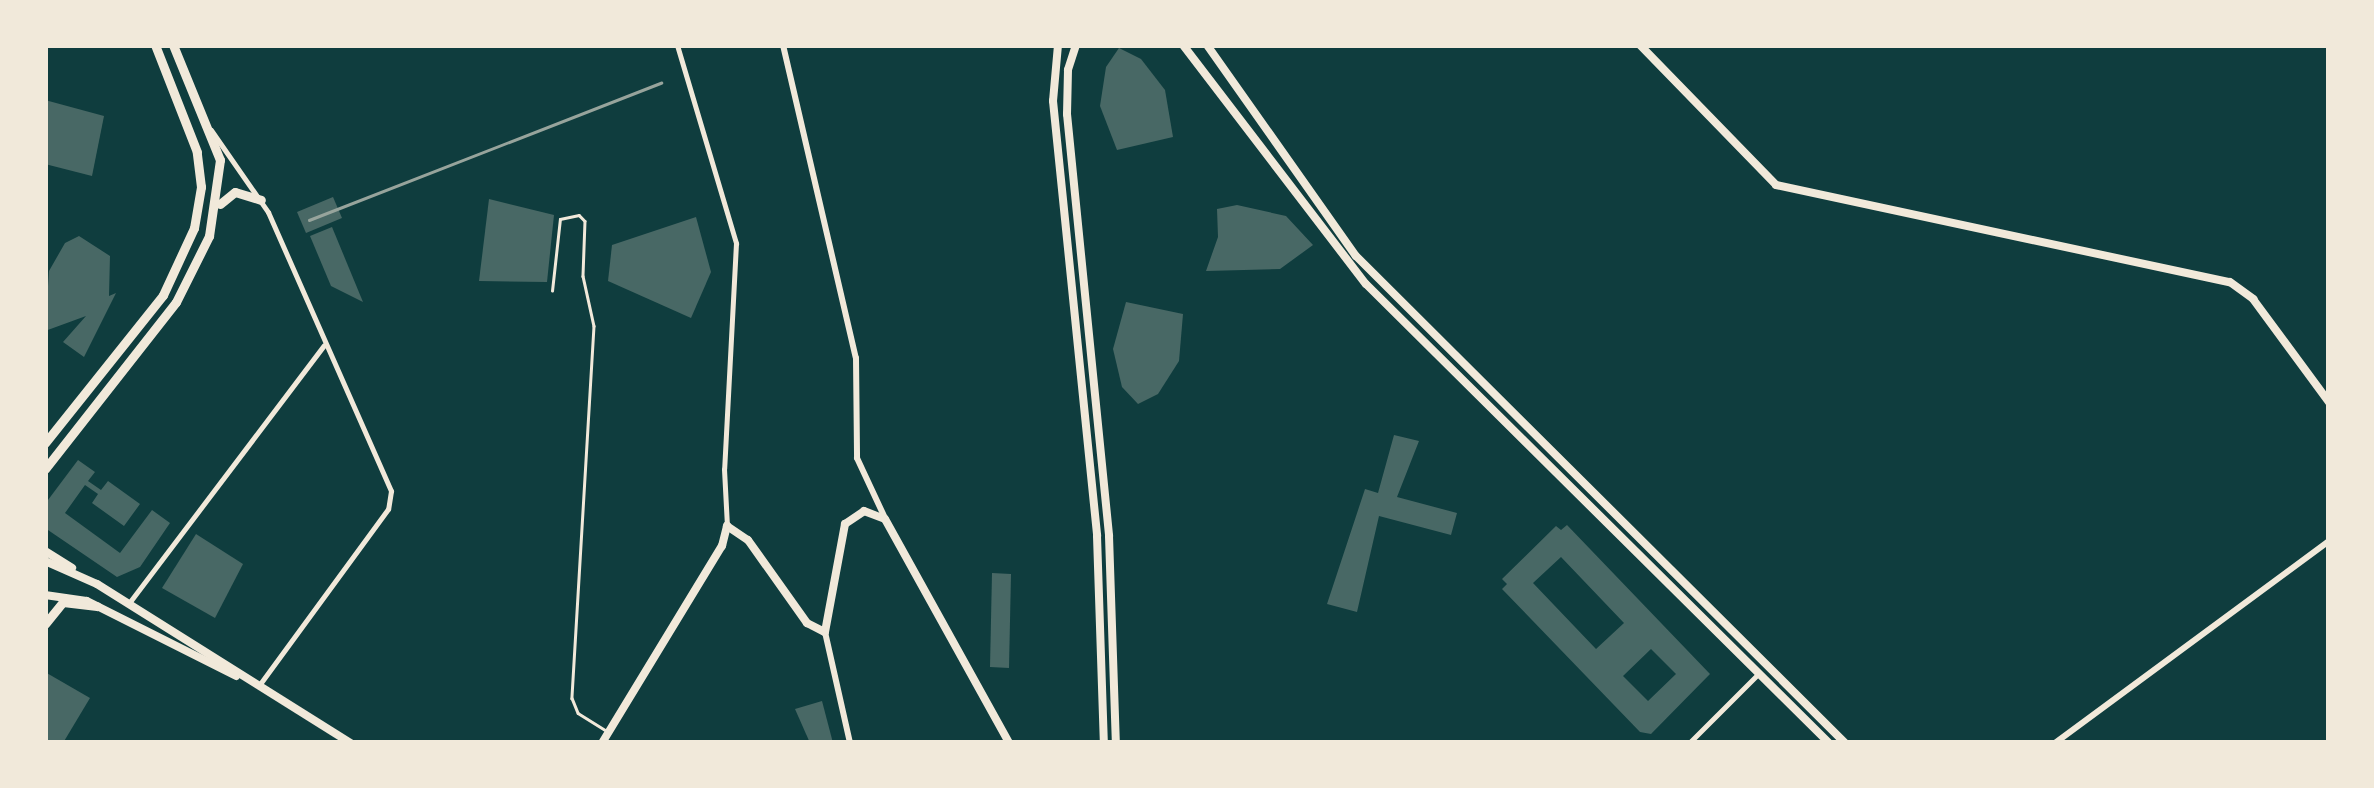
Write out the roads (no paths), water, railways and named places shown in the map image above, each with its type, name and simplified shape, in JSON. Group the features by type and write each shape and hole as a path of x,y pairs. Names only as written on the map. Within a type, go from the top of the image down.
{"highway":[{"path":"45,443 163,294 194,228 201,187 197,152 156,45"},
{"path":"45,469 182,294 216,211 221,172 210,128 173,45"},
{"path":"216,211 230,193 261,200"},
{"path":"45,624 63,602 97,606"}],"main road":[{"path":"1058,45 1053,102 1097,536 1104,743"},
{"path":"1076,45 1067,114 1109,536 1116,743"},
{"path":"1183,45 1366,284 1829,743"},
{"path":"1207,45 1356,256 1845,743"},
{"path":"1640,45 1776,185 2230,282 2253,298 2329,402"},
{"path":"602,743 722,546 727,526 748,540 801,616 825,632 845,524 858,512 886,519 1008,743"},
{"path":"45,551 350,743"},
{"path":"45,561 97,584"},
{"path":"45,595 97,606 263,688"}],"street":[{"path":"677,45 736,243 724,469 727,526"},
{"path":"783,45 858,365 856,458 886,519"},
{"path":"210,128 268,212 392,501 263,688"},
{"path":"128,603 324,345"},
{"path":"2054,743 2329,541"},
{"path":"825,632 850,743"},
{"path":"1689,743 1760,672"}],"lane":[{"path":"552,290 560,219 579,215 585,220 583,276 594,326 572,698 578,713 608,732"}],"railway":[{"path":"309,220 661,83"}]}
